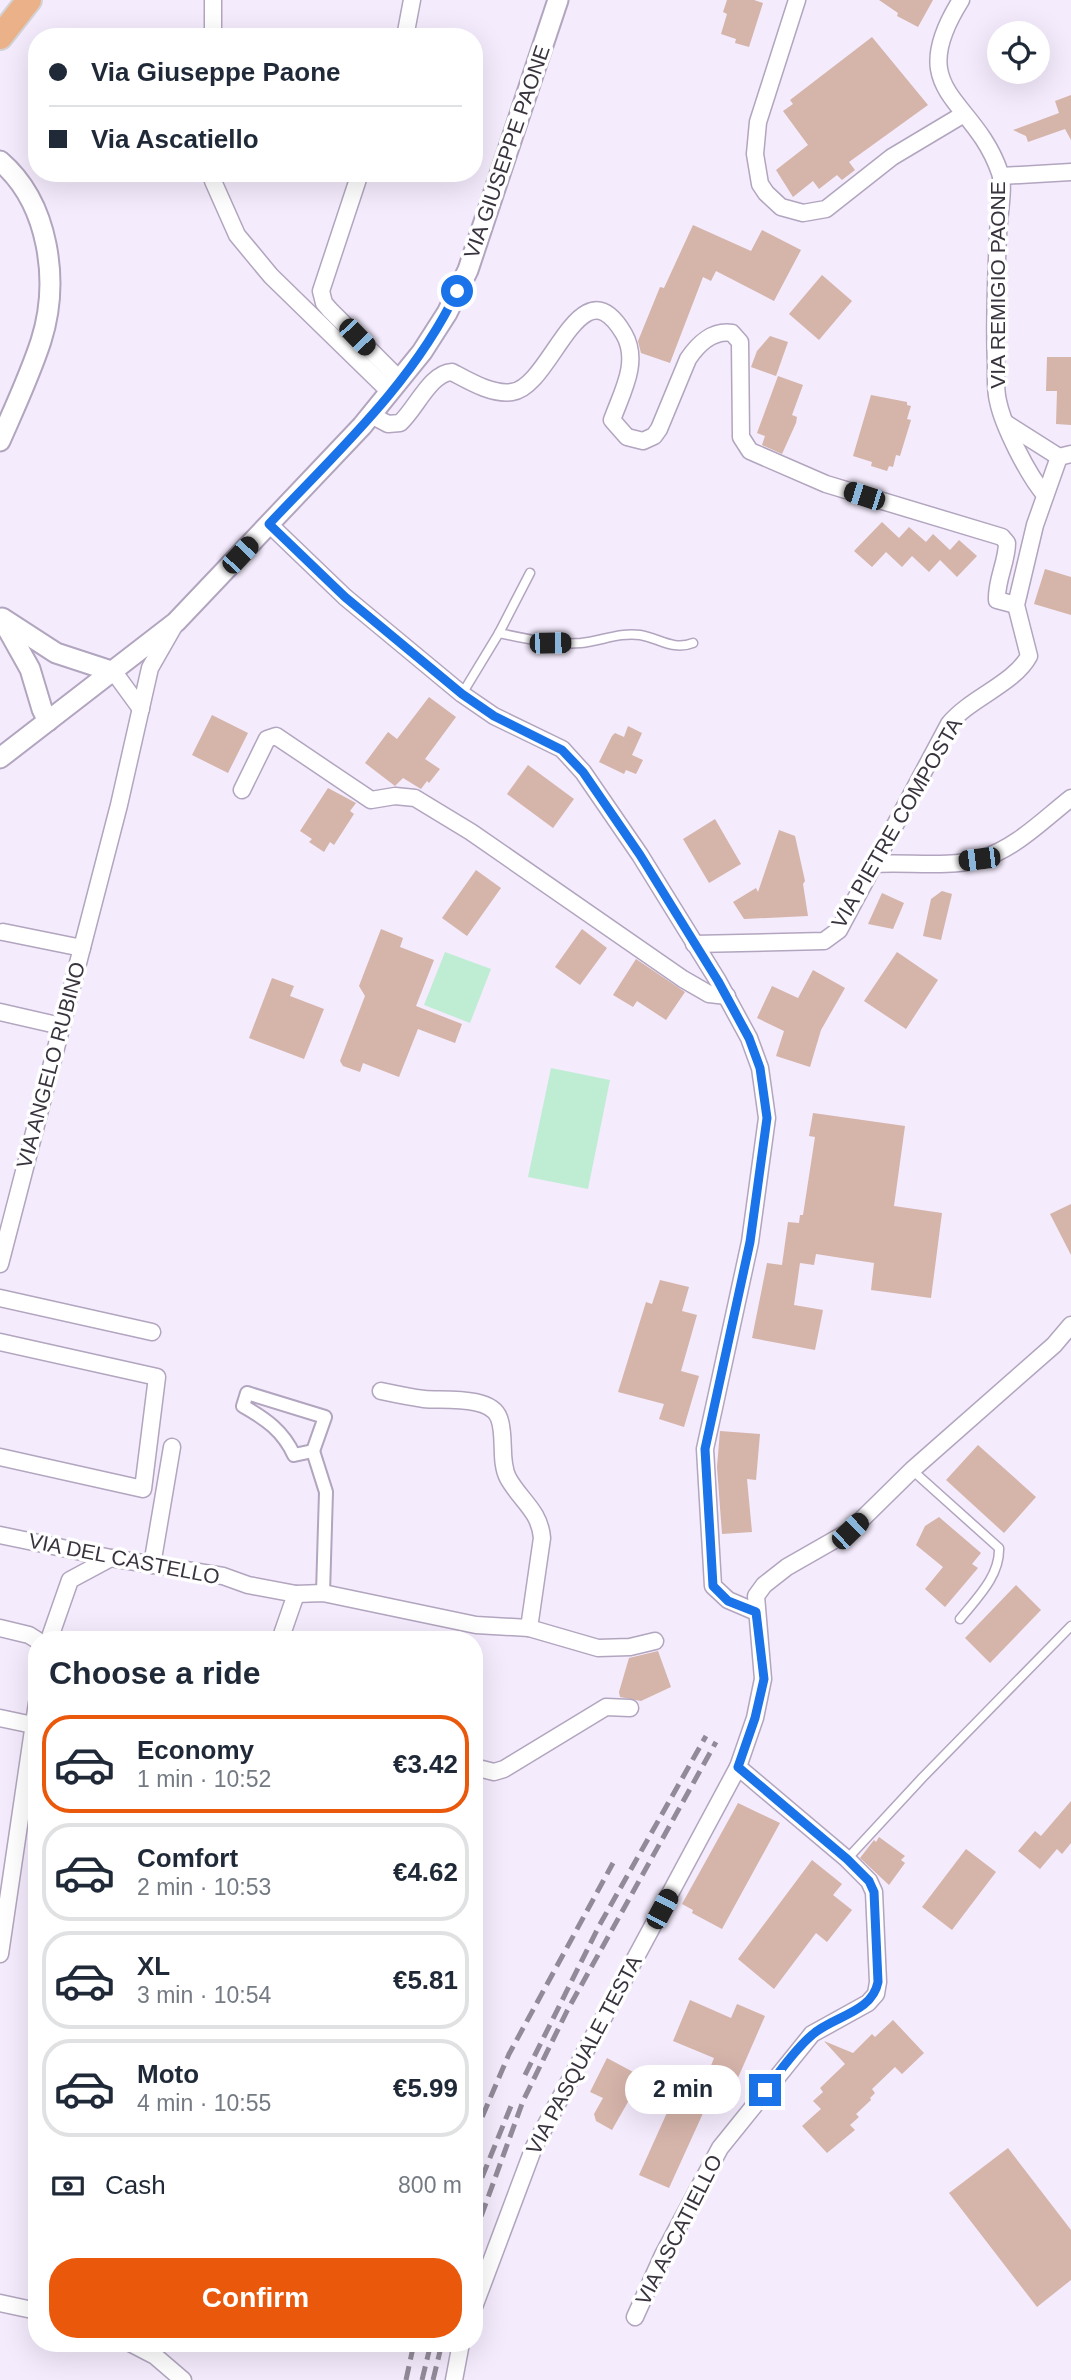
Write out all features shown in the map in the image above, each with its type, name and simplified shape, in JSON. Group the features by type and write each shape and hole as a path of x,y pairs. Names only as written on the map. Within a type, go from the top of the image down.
{"main road":[{"path":"0,37 29,0"}],"street":[{"path":"213,0 213,28"},
{"path":"407,28 412,0"},
{"name":"VIA GIUSEPPE PAONE","path":"0,758 176,622 371,415 395,386 447,313 468,270 558,0"},
{"path":"797,0 758,121 755,154 760,184 765,193 781,207 803,214 826,209 892,157 964,114"},
{"name":"VIA REMIGIO PAONE","path":"961,0 943,30 937,57 943,84 989,150 1001,176 994,329 998,401 1029,475 1045,495"},
{"path":"0,161 14,173 29,194 38,215 49,267 48,303 41,340 0,442"},
{"path":"1001,176 1071,172"},
{"path":"213,182 237,235 271,275 395,386"},
{"path":"357,182 321,291 324,303 395,386"},
{"path":"371,415 388,424 400,423 435,380 445,372 452,372 494,391 513,392 536,377 574,322 588,312 598,310 609,314 619,325 631,353 631,368 612,420 627,437 643,442 654,436 659,429 695,348 718,334 732,333 740,342 741,437 750,451 826,484 1002,537 1007,543 1007,553 996,589 997,600 1016,605"},
{"path":"1007,424 1065,456"},
{"name":"VIA PIETRE COMPOSTA","path":"694,944 824,941 839,930 949,724 957,713 1008,677 1029,656 1016,605 1045,495 1065,456"},
{"path":"269,524 345,597 462,694 494,716 562,750 583,772 640,855 727,996 760,1068 767,1118 750,1242 705,1449 710,1565 716,1590 728,1601 756,1612 756,1596 764,1585 787,1567 850,1531 912,1470 1054,1345 1071,1325"},
{"path":"1,616 56,653 114,671 141,709"},
{"path":"1,616 30,669 48,721"},
{"name":"VIA ANGELO RUBINO","path":"0,1264 5,1221 82,947 150,668 176,622"},
{"path":"242,790 267,739 276,736 371,800 394,796 415,798 471,832 683,979 709,994 727,996"},
{"path":"876,864 949,863 979,859 1006,848 1071,798"},
{"path":"3,932 82,947"},
{"path":"0,1012 61,1026"},
{"path":"0,1297 152,1332"},
{"path":"1054,1345 1071,1338"},
{"path":"0,1342 157,1377 143,1489 0,1457"},
{"path":"381,1391 427,1399 447,1398 485,1406 493,1409 499,1418 507,1476 537,1516 541,1526 542,1538 529,1628"},
{"path":"313,1451 294,1455 287,1440 269,1421 243,1406 247,1393 326,1417 313,1451 326,1492 323,1593"},
{"path":"152,1565 172,1447"},
{"name":"VIA DEL CASTELLO","path":"0,1535 111,1558 223,1576 248,1585 296,1594 323,1593 476,1625 529,1628 598,1648 630,1647 655,1641"},
{"path":"52,1631 70,1580 111,1558"},
{"path":"283,1631 296,1594"},
{"name":"VIA PASQUALE TESTA","path":"483,2283 534,2147 738,1767 755,1718 764,1679 756,1612"},
{"path":"0,1628 28,1635"},
{"path":"483,1769 495,1772 504,1769 606,1707 630,1708"},
{"path":"0,1718 28,1724"},
{"path":"0,1954 28,1760"},
{"name":"VIA ASCATIELLO","path":"635,2317 698,2187 736,2125 812,2034 868,2003 876,1994 878,1982 874,1892 869,1881 847,1859 738,1767"},
{"path":"0,2303 28,2309"},
{"path":"147,2352 183,2380"},
{"path":"454,2380 459,2352"}],"lane":[{"path":"462,694 499,633 530,573"},
{"path":"499,633 550,643 581,643 626,634 642,635 675,646 693,643"},
{"path":"912,1470 999,1548 1000,1560 995,1574 960,1619"},
{"path":"847,1859 932,1767 1071,1626"}],"green space":[{"path":"445,952 491,969 470,1023 424,1005"},
{"path":"551,1068 610,1080 588,1189 528,1177"}],"building":[{"path":"727,0 754,0 763,3 749,47 735,43 736,39 721,34 727,14 723,12"},
{"path":"879,0 933,0 918,27 897,16 898,13"},
{"path":"872,37 928,105 849,162 855,170 842,180 837,175 819,189 813,181 793,197 776,170 808,145 783,111 793,104 790,100"},
{"path":"1071,95 1071,140 1065,129 1028,142 1026,136 1013,130 1059,113 1055,101"},
{"path":"693,225 751,251 762,230 801,250 774,301 716,271 711,281 703,277 670,363 641,353 638,341 660,287 664,288"},
{"path":"822,275 852,301 819,340 789,314"},
{"path":"770,336 788,342 776,376 751,367 757,351"},
{"path":"1047,357 1071,357 1071,425 1056,424 1057,391 1046,391"},
{"path":"778,376 803,385 792,415 797,417 796,423 782,454 762,445 765,436 757,433"},
{"path":"871,395 907,402 907,405 911,406 907,419 911,420 900,456 896,455 893,467 889,466 887,471 871,466 872,462 853,456"},
{"path":"882,522 899,538 909,527 926,542 933,534 950,550 959,540 977,556 957,577 940,560 929,572 912,556 902,567 886,552 872,567 854,551"},
{"path":"1045,569 1071,577 1071,615 1034,604"},
{"path":"429,697 456,717 425,759 440,769 421,789 403,778 395,786 365,763 388,732 397,739"},
{"path":"212,715 248,733 228,773 192,755"},
{"path":"628,726 642,733 632,755 643,760 636,774 626,770 624,774 599,762 612,736 615,733 624,737"},
{"path":"528,765 574,799 553,828 507,794"},
{"path":"328,788 356,803 350,811 354,814 334,845 330,842 324,852 309,842 312,839 300,831"},
{"path":"715,819 741,864 709,883 683,839"},
{"path":"779,830 795,836 805,881 803,884 808,916 744,919 733,902 756,888 758,892"},
{"path":"476,870 501,888 467,936 442,918"},
{"path":"942,891 952,894 941,940 923,936 931,899"},
{"path":"882,893 904,903 893,929 868,924"},
{"path":"381,929 403,938 400,947 434,960 416,1006 462,1024 455,1043 418,1029 399,1077 363,1063 360,1072 343,1066 340,1061 365,996 359,986"},
{"path":"582,929 607,948 580,985 555,967"},
{"path":"897,952 938,980 906,1029 864,1001"},
{"path":"636,959 685,992 666,1020 637,1001 633,1007 613,995"},
{"path":"813,970 845,988 821,1030 810,1067 776,1056 784,1031 757,1018 772,986 798,998"},
{"path":"272,978 294,986 290,996 324,1009 304,1059 249,1038"},
{"path":"813,1113 905,1126 894,1206 942,1213 931,1298 871,1290 874,1263 816,1254 814,1265 800,1263 794,1305 823,1310 815,1350 752,1338 767,1263 782,1265 788,1222 799,1223 800,1215 803,1215 815,1137 809,1136"},
{"path":"1071,1204 1071,1255 1050,1214"},
{"path":"660,1280 689,1287 682,1311 697,1315 681,1371 699,1376 684,1427 659,1419 664,1404 618,1392 646,1302 652,1304"},
{"path":"720,1431 760,1434 756,1480 747,1479 752,1532 722,1534 717,1467"},
{"path":"978,1445 1036,1497 1004,1533 946,1480"},
{"path":"939,1517 981,1553 972,1564 978,1568 945,1607 925,1589 943,1567 916,1545 925,1526"},
{"path":"1016,1585 1041,1610 990,1663 965,1638"},
{"path":"658,1651 671,1687 641,1701 620,1697 629,1658"},
{"path":"1071,1801 1071,1843 1062,1854 1057,1849 1040,1869 1018,1851 1035,1831 1041,1836"},
{"path":"738,1803 780,1823 722,1929 692,1913 693,1910 682,1904"},
{"path":"879,1837 905,1856 901,1860 905,1863 889,1885 860,1858"},
{"path":"966,1849 996,1872 952,1930 922,1907"},
{"path":"812,1860 842,1884 833,1895 852,1910 827,1942 816,1933 774,1989 738,1959"},
{"path":"690,2000 731,2018 737,2004 765,2016 737,2080 710,2068 714,2058 673,2041"},
{"path":"893,2020 924,2053 902,2074 895,2067 872,2089 875,2093 871,2100 856,2114 859,2117 850,2125 855,2130 827,2153 802,2126 821,2109 813,2101 823,2092 820,2088 845,2064 824,2041 853,2053 872,2034 875,2037"},
{"path":"607,2058 635,2073 630,2082 637,2086 612,2130 596,2121 594,2114 603,2098 590,2092"},
{"path":"674,2097 704,2111 669,2188 639,2175"},
{"path":"1008,2148 1071,2230 1071,2280 1037,2307 949,2193"}],"railway":[{"path":"525,2075 599,1926 706,1736"},
{"path":"483,2211 523,2101 567,2011 716,1742"},
{"path":"483,2115 509,2054 613,1863"},
{"path":"483,2175 513,2101"},
{"path":"406,2380 412,2352"},
{"path":"422,2380 429,2352"},
{"path":"433,2380 440,2352"}],"route":[{"path":"457,291 447,313 400,380 362,426 269,524 345,597 462,694 494,716 562,750 583,772 640,855 727,996 749,1038 760,1068 767,1118 750,1242 705,1449 710,1565 716,1590 728,1601 756,1612 764,1679 755,1718 738,1767 847,1859 869,1881 874,1892 878,1982 876,1994 868,2003 812,2034 765,2090"}]}
